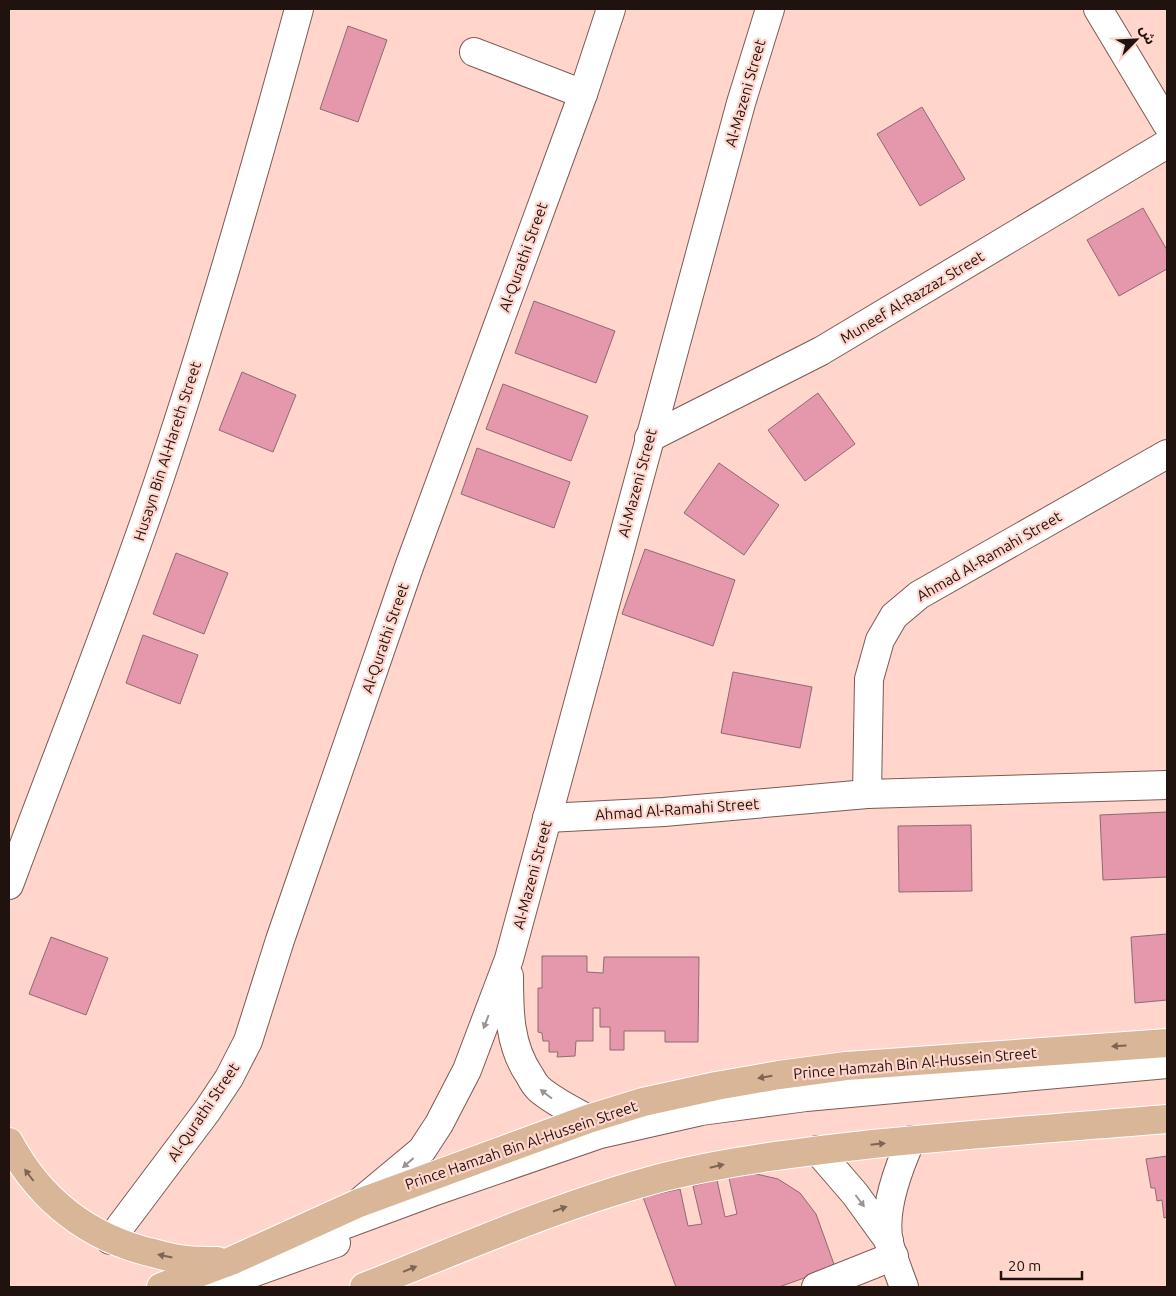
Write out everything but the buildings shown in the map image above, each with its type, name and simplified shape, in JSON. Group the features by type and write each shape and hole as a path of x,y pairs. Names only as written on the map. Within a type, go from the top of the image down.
{"main road":[{"name":"Prince Hamzah Bin Al-Hussein Street","path":"161,1287 231,1261 359,1203 588,1119 643,1102 716,1086 846,1066 1167,1043"},
{"path":"364,1287 512,1227 604,1194 665,1177 725,1164 817,1150 911,1140 1167,1120"},
{"path":"9,1142 18,1159 48,1197 86,1227 110,1240 134,1249 185,1260 231,1261"}],"street":[{"name":"Husayn Bin Al-Hareth Street","path":"9,885 109,624 159,480 215,307 300,9"},
{"name":"Al-Qurathi Street","path":"110,1240 207,1111 229,1078 248,1041 304,871 409,567 583,94 611,9"},
{"name":"Al-Mazeni Street","path":"359,1203 422,1150 439,1124 467,1070 509,960 741,102 770,9"},
{"path":"1098,9 1167,124"},
{"path":"474,52 583,94"},
{"name":"Muneef Al-Razzaz Street","path":"649,438 821,351 1167,144"},
{"name":"Ahmad Al-Ramahi Street","path":"867,794 869,679 880,640 894,616 919,595 1167,454"},
{"name":"Ahmad Al-Ramahi Street","path":"547,818 664,812 867,794 1167,785"},
{"name":"Al-Mazeni Street","path":"509,960 511,1033 526,1071 537,1087 561,1105 588,1119"},
{"path":"175,1287 447,1187 600,1134 650,1122 710,1110 806,1097 1167,1064"},
{"path":"213,1287 576,1156 682,1129 783,1114 1167,1079"},
{"path":"904,1287 891,1249 888,1220 894,1186 902,1160 911,1140"},
{"path":"817,1150 855,1194 891,1249"},
{"path":"816,1287 891,1249"}]}
